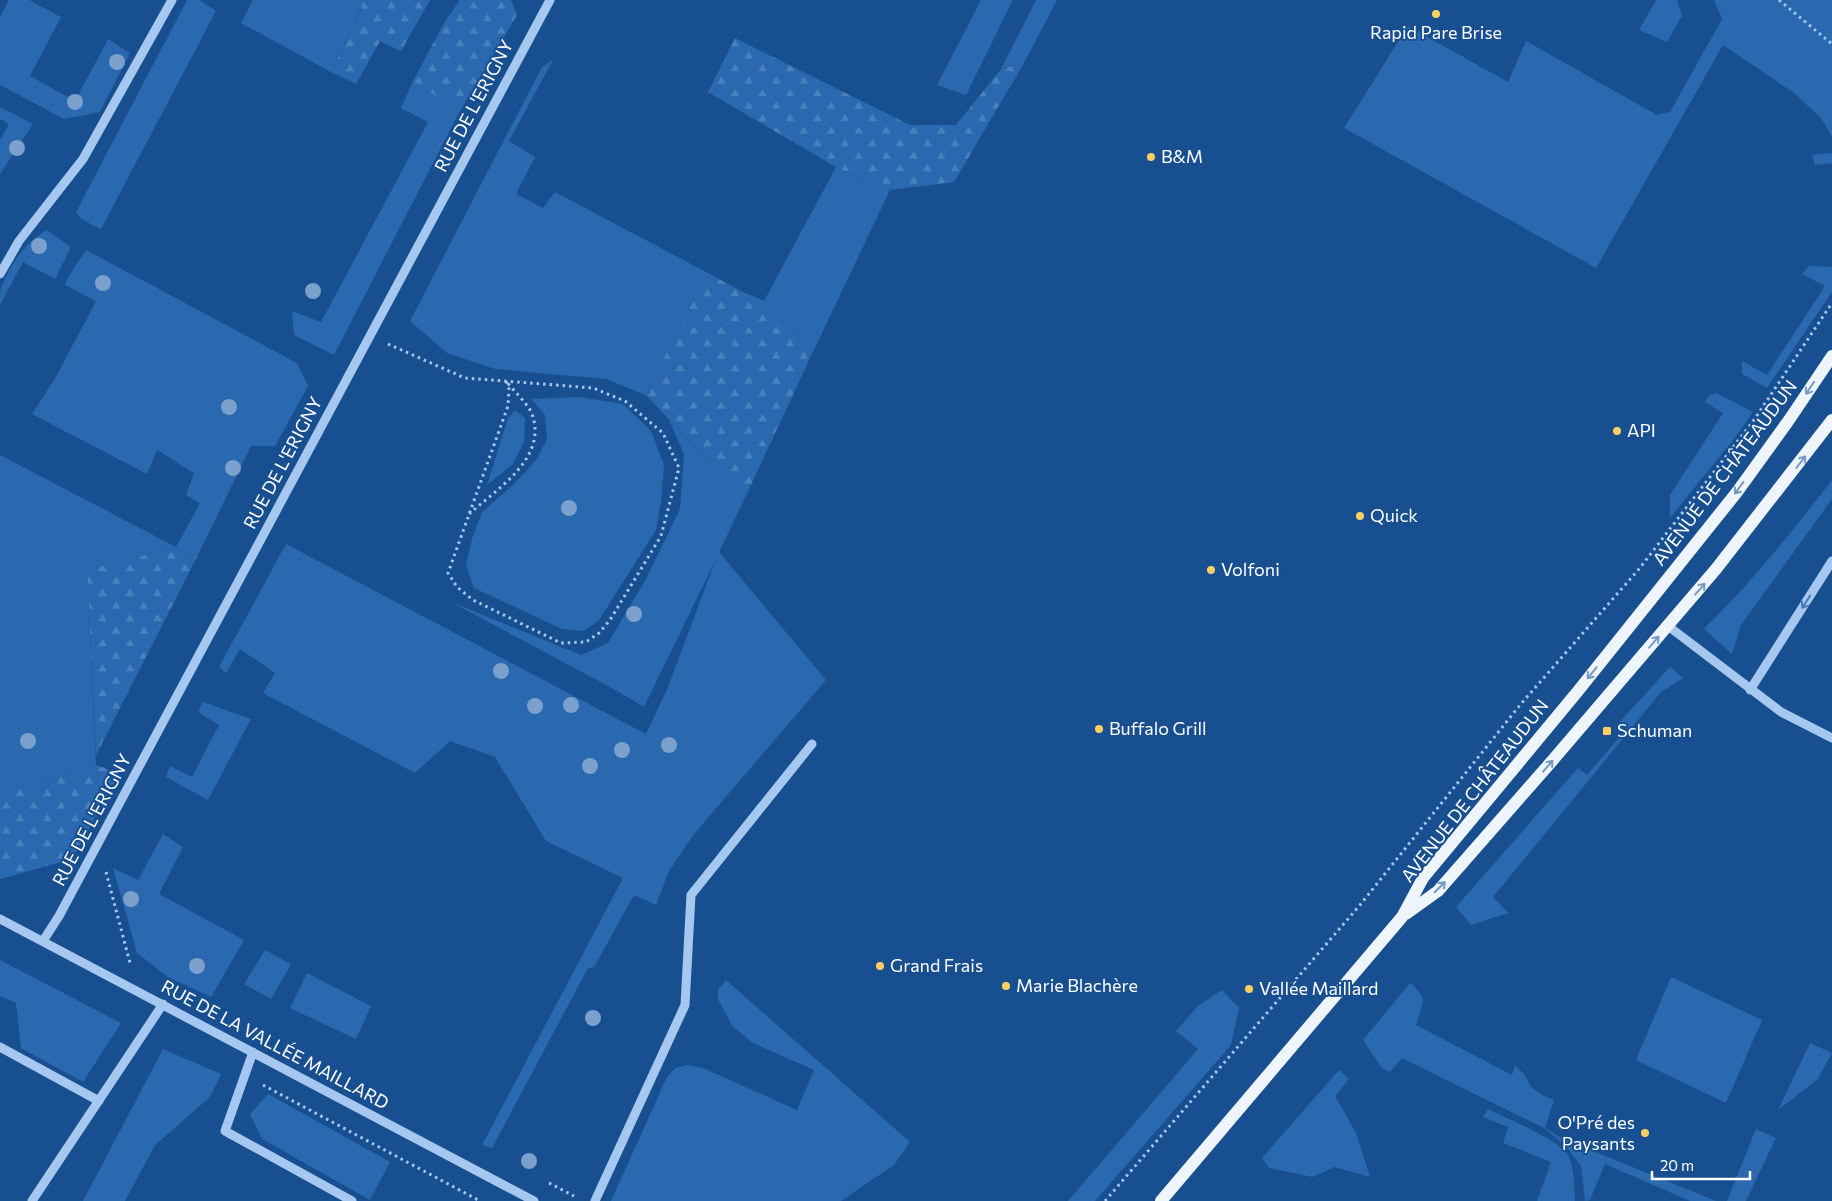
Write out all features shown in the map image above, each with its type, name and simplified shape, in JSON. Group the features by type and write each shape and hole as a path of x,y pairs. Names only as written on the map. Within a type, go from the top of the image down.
{"main road":[{"name":"AVENUE DE CHÂTEAUDUN","path":"1402,917 1423,878 1578,691 1737,492 1832,356"},
{"name":"AVENUE DE CHÂTEAUDUN","path":"1402,917 1438,890 1668,626 1716,570 1832,420"},
{"path":"1161,1201 1402,917"}],"street":[{"path":"0,274 18,241 83,159 172,0"},
{"name":"RUE DE L'ERIGNY","path":"43,941 59,916 550,0"},
{"path":"1750,690 1832,561"},
{"path":"1668,626 1781,712 1832,738"},
{"path":"595,1201 684,1005 691,895 812,744"},
{"name":"RUE DE LA VALLÉE MAILLARD","path":"0,919 534,1201"},
{"path":"32,1201 163,1004"},
{"path":"0,1047 99,1101"},
{"path":"253,1052 225,1131 352,1201"}],"path":[{"path":"1778,0 1832,44"},
{"path":"1105,1201 1360,905 1520,705 1639,569 1754,420 1832,303"},
{"path":"390,335 386,343 465,378 506,381 593,388 625,401 663,434 679,468 661,536 610,620 599,633 586,642 562,642 473,600 456,587 448,573 508,406 509,389 506,381"},
{"path":"469,514 522,467 536,439 532,414 506,381"},
{"path":"106,871 130,964"},
{"path":"542,1180 575,1197"}],"green space":[{"path":"9,0 29,0 61,17 30,76 75,101 108,39 130,53 100,112 64,119 0,85 0,17"},
{"path":"187,0 199,0 216,11 101,229 81,219 76,212"},
{"path":"253,0 351,0 362,6 331,72 241,23"},
{"path":"351,0 430,0 401,51 380,41 356,84 331,72 362,7"},
{"path":"460,0 511,0 517,15 461,109 412,83 445,21"},
{"path":"981,0 1013,0 966,95 937,85"},
{"path":"1036,0 1057,0 1024,63 1001,69"},
{"path":"1656,0 1677,0 1682,16 1667,42 1639,30"},
{"path":"1714,0 1832,0 1832,137 1821,118 1794,93 1723,45 1596,268 1344,128 1408,26 1508,82 1526,41 1657,115 1670,112 1722,19"},
{"path":"735,38 910,125 956,125 1001,69 1024,63 954,182 890,190 836,167 708,92"},
{"path":"553,60 509,141 535,157 516,194 543,208 555,192 706,272 646,395 606,379 495,369 447,353 410,321 542,67"},
{"path":"412,83 461,109 334,355 294,335 292,311 321,322 428,122 401,108"},
{"path":"0,107 33,124 0,174 0,140 9,124 0,119"},
{"path":"1832,153 1832,163 1815,165 1812,155"},
{"path":"836,167 890,190 812,354 764,301"},
{"path":"47,230 71,247 55,279 23,262 0,305 1,289 19,255 25,247"},
{"path":"86,250 297,363 308,386 275,446 251,446 197,557 176,547 200,503 186,495 194,473 157,450 147,474 32,414 57,375 96,301 65,285"},
{"path":"1809,266 1832,267 1832,292 1767,388 1742,374 1742,361 1767,375 1825,286 1802,274"},
{"path":"706,272 764,301 812,354 744,500 646,395"},
{"path":"1716,393 1753,412 1734,439 1670,518 1670,495 1723,413 1705,402 1709,396"},
{"path":"579,397 623,404 651,431 664,465 656,530 599,620 584,631 562,629 474,588 466,565 472,539 482,512 513,485 537,459 547,439 545,415 531,399"},
{"path":"515,410 525,418 524,442 513,464 487,485 508,418"},
{"path":"669,420 744,500 719,552 826,680 694,834 669,871 656,905 634,895 594,967 588,968 492,1148 482,1145 623,878 546,841 495,757 450,741 415,773 263,693 275,673 240,649 226,673 219,667 286,544 646,734 668,687 716,559 644,707 451,602 581,655 608,643 647,577 680,509 684,454"},
{"path":"0,455 176,547 87,570 96,765 0,794"},
{"path":"1832,480 1832,499 1741,625 1732,654 1704,629 1771,557"},
{"path":"176,547 197,557 96,755 87,570"},
{"path":"1670,667 1683,678 1661,692 1493,897 1508,913 1471,925 1456,907 1578,768 1587,775 1623,733 1615,727"},
{"path":"203,702 251,719 208,800 166,777 170,766 192,777 219,725 198,712"},
{"path":"96,765 119,773 72,859 0,879 0,794"},
{"path":"163,834 183,847 159,894 244,940 211,997 168,977 137,953 113,868 138,880"},
{"path":"265,950 291,964 271,999 244,984"},
{"path":"0,960 121,1023 83,1082 21,1048 16,1003 0,996"},
{"path":"307,973 371,1006 356,1039 290,1008"},
{"path":"1671,977 1762,1020 1726,1103 1636,1060"},
{"path":"726,980 910,1142 894,1165 841,1201 611,1201 666,1079 675,1068 688,1065 703,1068 797,1110 814,1070 753,1043 732,1026 718,999 718,990"},
{"path":"1410,983 1420,994 1423,1002 1416,1025 1512,1075 1515,1065 1524,1074 1531,1087 1554,1100 1545,1128 1561,1138 1716,1201 1690,1201 1605,1164 1590,1200 1585,1201 1581,1166 1565,1145 1544,1128 1402,1058 1390,1072 1382,1068 1363,1040"},
{"path":"1222,990 1239,1008 1231,1045 1095,1201 1068,1201 1198,1049 1176,1031 1198,1006"},
{"path":"1810,1043 1832,1053 1818,1079 1778,1110"},
{"path":"163,1049 221,1074 210,1097 155,1145 125,1201 83,1201"},
{"path":"1339,1070 1349,1079 1335,1096 1356,1133 1370,1177 1334,1167 1313,1177 1269,1168 1262,1158"},
{"path":"268,1094 390,1162 370,1200 262,1139 250,1114"},
{"path":"1488,1109 1544,1136 1563,1149 1568,1155 1572,1166 1575,1201 1537,1201 1551,1162 1503,1143 1508,1127 1483,1117"},
{"path":"1756,1129 1776,1138 1746,1201 1727,1201"}],"place":[{"name":"Rapid Pare Brise","path":"1436,14"},
{"name":"B&M","path":"1151,157"},
{"name":"API","path":"1617,431"},
{"name":"Quick","path":"1360,516"},
{"name":"Volfoni","path":"1211,570"},
{"name":"Buffalo Grill","path":"1099,729"},
{"name":"Schuman","path":"1607,731"},
{"name":"Grand Frais","path":"880,966"},
{"name":"Marie Blachère","path":"1006,986"},
{"name":"Vallée Maillard","path":"1249,989"},
{"name":"O'Pré des Paysants","path":"1645,1133"}]}
